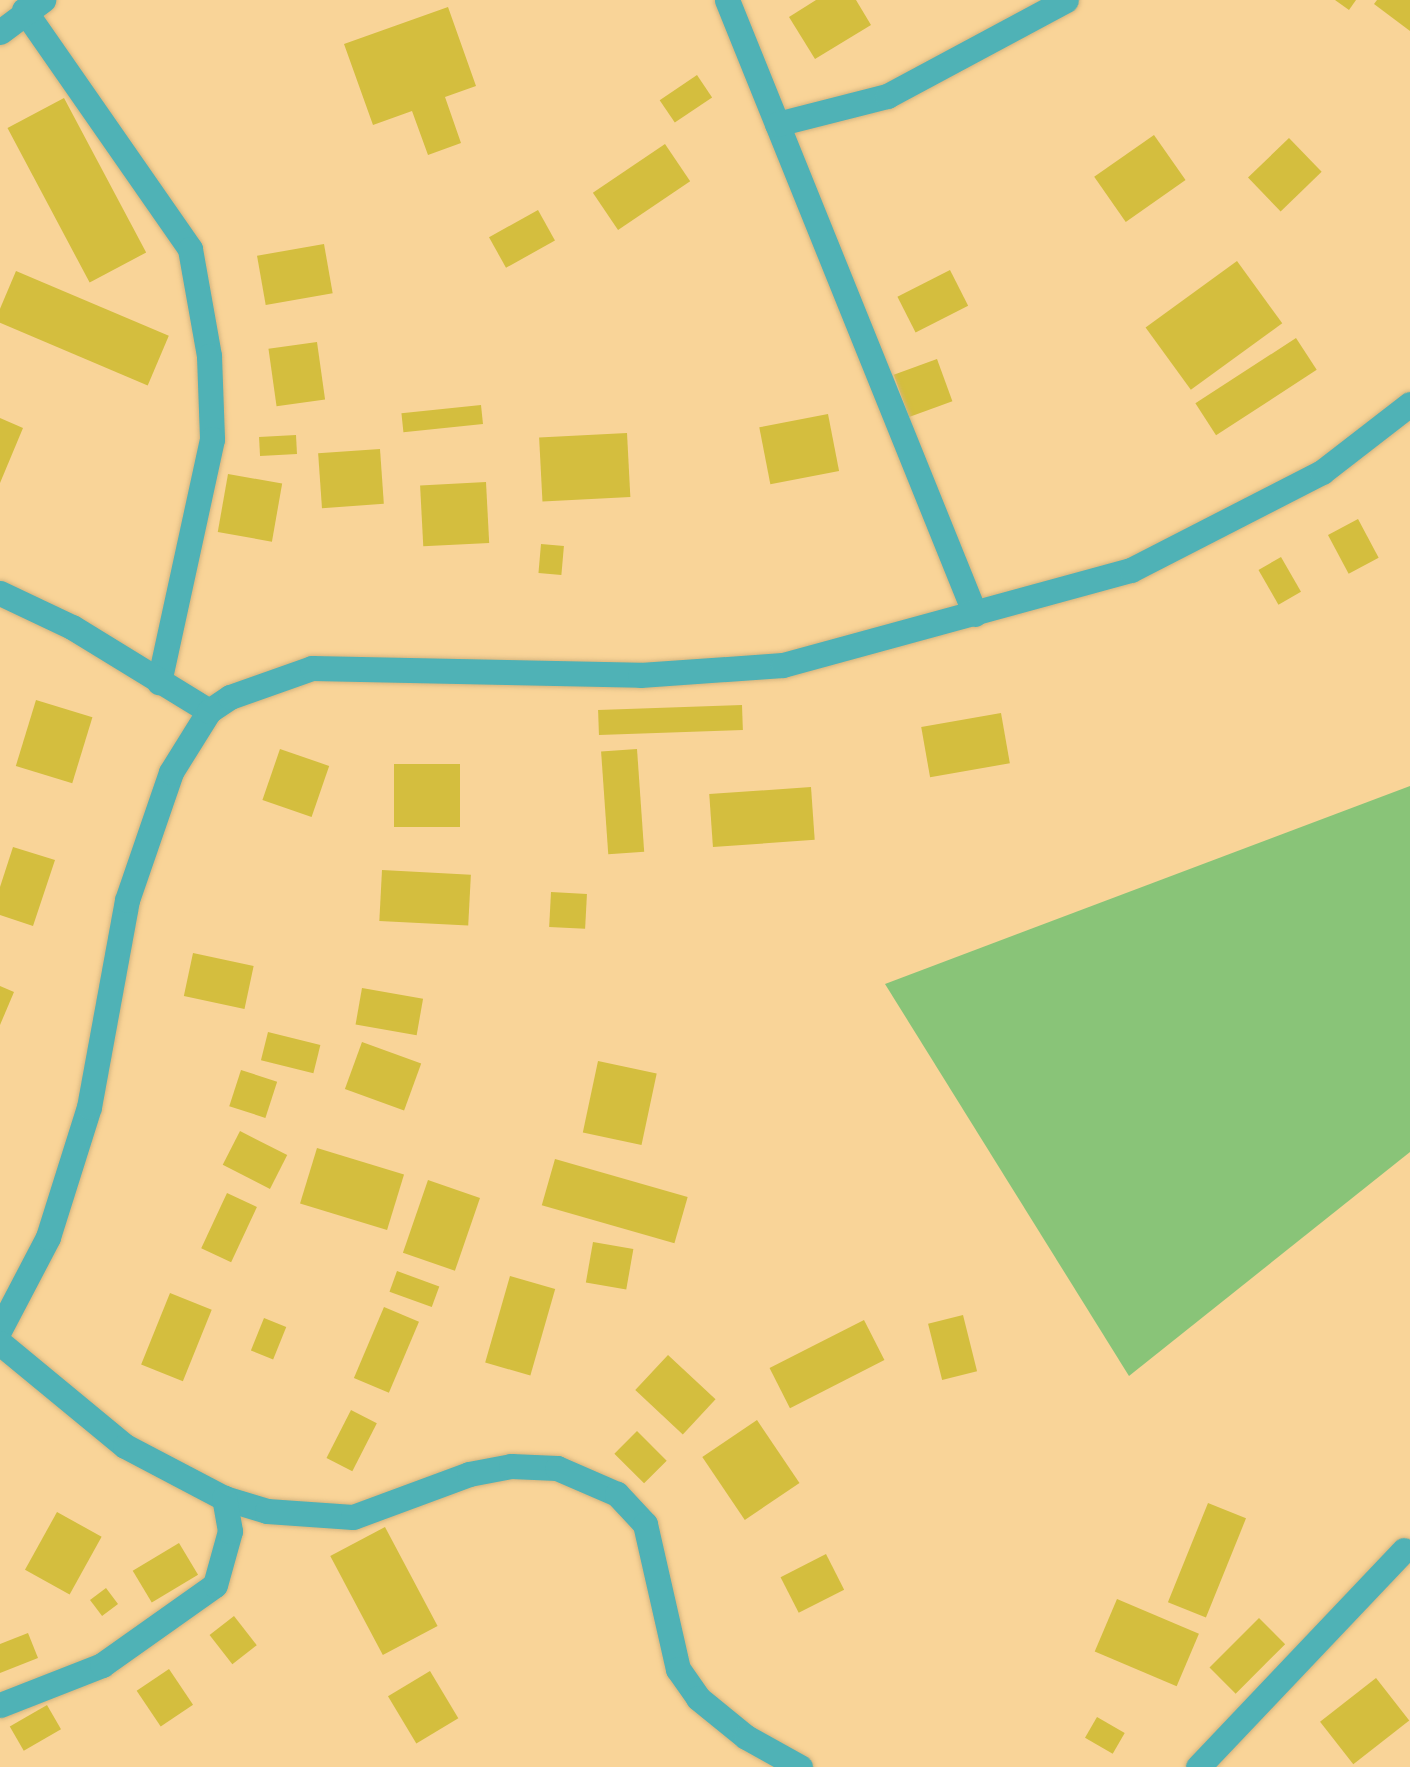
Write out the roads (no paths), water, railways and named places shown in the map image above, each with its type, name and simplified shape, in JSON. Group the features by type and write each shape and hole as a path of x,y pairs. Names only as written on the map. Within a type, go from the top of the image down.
{"street":[{"path":"728,0 974,614"},
{"path":"777,124 888,96 1066,0"},
{"path":"0,32 33,5 190,249 209,356 212,439 158,682"},
{"path":"0,1329 48,1237 88,1107 127,900 171,772 209,711 312,668 640,675 783,665 1131,570 1322,472 1410,404"},
{"path":"0,593 72,627 209,711"},
{"path":"0,1343 125,1446 224,1498 267,1511 354,1517 469,1474 511,1466 557,1468 617,1494 645,1524 678,1669 698,1698 746,1737 800,1767"},
{"path":"0,1705 102,1665 215,1586 230,1532 224,1498"},
{"path":"1198,1767 1404,1550"}]}
